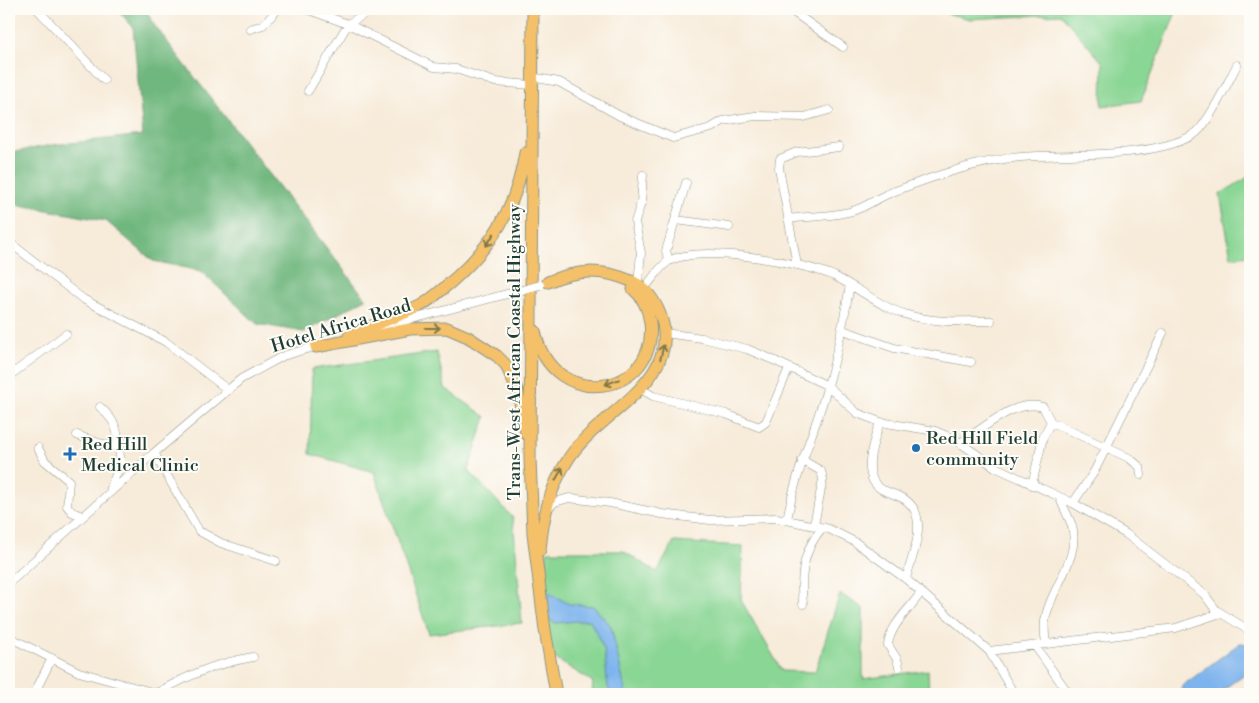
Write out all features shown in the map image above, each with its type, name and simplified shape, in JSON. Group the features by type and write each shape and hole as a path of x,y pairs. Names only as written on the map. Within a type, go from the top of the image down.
{"highway":[{"name":"Trans-West African Coastal Highway","path":"533,9 530,458 533,533 556,694"},
{"path":"349,336 408,312 431,299 481,254 510,208 520,179 531,85"},
{"path":"538,572 545,510 552,486 570,456 595,429 641,389 657,368 663,351 664,332 656,304 641,286 612,273 597,270 564,275 544,283"},
{"path":"530,303 541,352 557,373 568,382 596,388 615,382 641,364 648,348 651,331 649,312 639,294 628,284 599,275 565,277 544,283"},
{"path":"316,347 410,328 447,328 468,336 497,356 506,365 518,392 530,458"}],"street":[{"path":"37,9 104,80"},
{"path":"250,29 263,25 278,9"},
{"path":"306,9 348,24 434,66 456,69 494,82 531,85 558,82 620,116 674,138 710,128 723,121 755,116 804,117 829,110"},
{"path":"789,9 843,47"},
{"path":"308,91 348,24 371,10"},
{"path":"788,219 854,211 890,193 949,172 987,162 1022,157 1064,157 1116,152 1177,143 1196,134 1208,118 1237,65"},
{"path":"796,265 780,159 797,152 839,147"},
{"path":"641,286 641,253 635,222 641,202 643,175"},
{"path":"670,261 666,251 686,183"},
{"path":"676,220 729,227"},
{"path":"9,242 83,299 166,342 228,390"},
{"path":"641,286 670,261 692,254 749,256 796,265 832,276 894,311 907,315 935,322 991,321"},
{"name":"Hotel Africa Road","path":"9,583 154,452 228,390 257,369 283,356 349,336 544,283"},
{"path":"787,520 796,478 828,386 842,330 850,285"},
{"path":"842,330 894,348 971,362"},
{"path":"664,332 702,338 747,349 828,386 856,413 880,422 935,431 960,442 994,467 1074,503 1126,534 1204,594 1221,613 1250,631"},
{"path":"1074,503 1094,472 1163,333"},
{"path":"9,376 66,334"},
{"path":"641,389 653,396 726,414 759,427 766,422 789,368"},
{"path":"960,442 988,423 1011,411 1036,405 1043,407 1051,422 1137,463 1140,467 1141,475"},
{"path":"100,407 113,419 122,459 120,470 112,480 110,492"},
{"path":"880,422 870,459 872,477 882,489 903,497 916,514 918,532 906,579"},
{"path":"1032,485 1043,436 1051,422"},
{"path":"77,435 98,443 118,446"},
{"path":"38,448 44,461 69,481 67,506 72,512 82,516"},
{"path":"154,452 199,531 221,543 276,561"},
{"path":"802,460 821,471 823,479 814,526"},
{"path":"545,510 555,502 569,498 710,520 787,520 822,528 855,542 906,579 989,651 1014,694"},
{"path":"1046,644 1044,622 1070,556 1073,536 1072,525 1060,498"},
{"path":"803,604 801,586 806,555 810,542 822,528"},
{"path":"899,667 898,659 888,645 890,637 897,622 911,608 921,592"},
{"path":"989,651 1176,628 1221,613"},
{"path":"9,637 79,672 158,694 187,676 221,662 253,656"},
{"path":"1035,646 1069,694"},
{"path":"34,694 52,658"}],"green space":[{"path":"117,9 146,9 152,22 366,299 304,332 257,324 201,271 153,261 106,221 9,203 9,153 52,145 143,135 133,27"},
{"path":"929,9 1183,9 1176,12 1141,101 1102,106 1103,63 1061,14 970,19"},
{"path":"1250,176 1250,255 1231,257 1220,194"},
{"path":"437,352 445,388 486,417 468,470 513,518 522,623 429,634 374,472 310,454 312,369"},
{"path":"674,542 743,546 741,600 782,671 815,672 840,594 863,608 863,679 928,670 929,694 592,694 593,682 551,656 545,622 547,551 623,551 657,572"}],"water":[{"path":"544,590 569,604 593,606 611,626 626,694 613,694 608,688 604,649 590,620 555,623 544,616"},
{"path":"1240,643 1250,644 1250,670 1217,694 1180,694 1182,686"}],"place":[{"name":"Red Hill Field community","path":"916,448"},
{"name":"Red Hill Medical Clinic","path":"70,454"}]}
